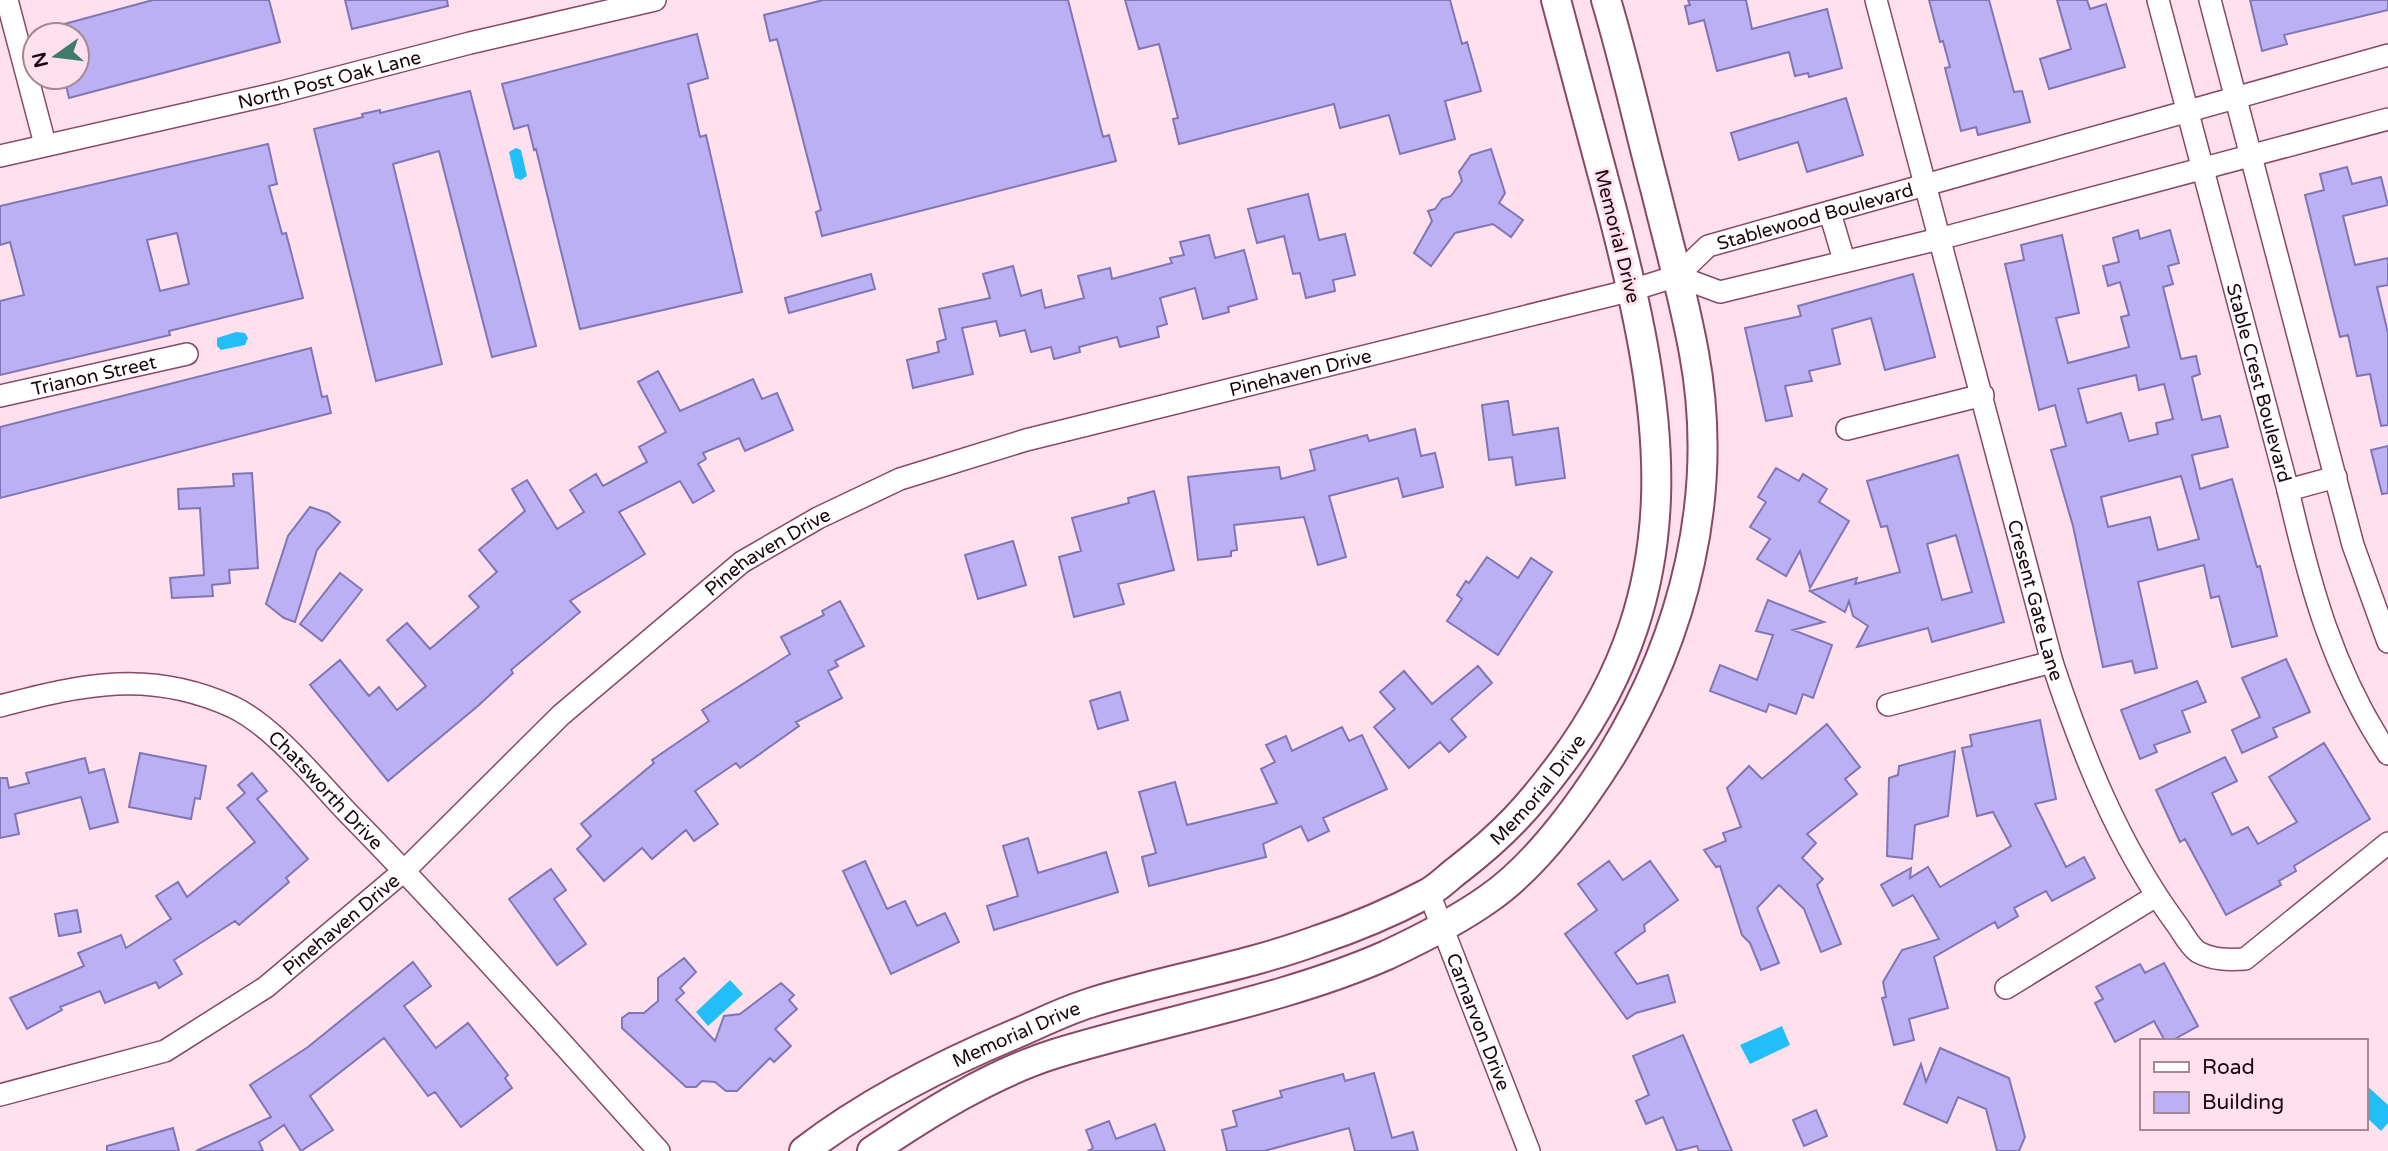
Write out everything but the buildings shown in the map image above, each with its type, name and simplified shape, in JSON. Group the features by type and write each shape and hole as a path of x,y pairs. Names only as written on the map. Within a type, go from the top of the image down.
{"main road":[{"name":"Memorial Drive","path":"804,1151 889,1095 969,1053 1089,1003 1317,941 1429,893 1504,834 1537,797 1588,727 1615,674 1636,616 1653,549 1657,441 1649,375 1633,290 1556,0"},
{"name":"Memorial Drive","path":"872,1151 985,1085 1050,1056 1326,977 1386,955 1489,899 1524,868 1588,793 1633,719 1661,660 1684,592 1697,535 1702,468 1701,415 1695,356 1606,0"},
{"path":"969,1053 985,1085"}],"street":[{"name":"North Post Oak Lane","path":"0,156 278,93 610,5 655,0"},
{"name":"Cresent Gate Lane","path":"1877,0 2052,662 2077,737 2112,815 2156,896 2196,951 2222,960 2245,959 2388,844"},
{"name":"Stable Crest Boulevard","path":"2158,0 2200,167 2288,490 2306,570 2331,648 2363,716 2388,754"},
{"path":"2210,0 2353,545 2388,642"},
{"path":"11,1 46,145"},
{"name":"Stablewood Boulevard","path":"1677,276 1708,246 2186,109 2388,55"},
{"path":"1677,276 1720,292 1939,239 2200,167 2388,119"},
{"path":"1830,213 1844,260"},
{"name":"Pinehaven Drive","path":"0,1095 165,1051 266,987 405,870 561,715 742,562 818,518 900,479 1026,440 1633,290 1677,276"},
{"name":"Trianon Street","path":"0,396 187,354"},
{"path":"1847,429 1983,395"},
{"path":"2288,490 2336,477"},
{"path":"1888,705 2052,662"},
{"name":"Chatsworth Drive","path":"0,706 67,689 139,682 203,696 235,708 278,740 405,870 659,1151"},
{"name":"Carnarvon Drive","path":"1429,893 1529,1151"},
{"path":"2006,988 2156,896"}],"water":[{"path":"516,148 521,150 527,176 521,180 515,178 509,152"},
{"path":"236,332 245,333 248,338 245,345 221,350 217,346 217,338"},
{"path":"730,980 743,994 708,1026 696,1012"},
{"path":"1782,1026 1790,1045 1750,1064 1740,1045"},
{"path":"2367,1086 2388,1105 2388,1123 2381,1131 2367,1118"}]}
